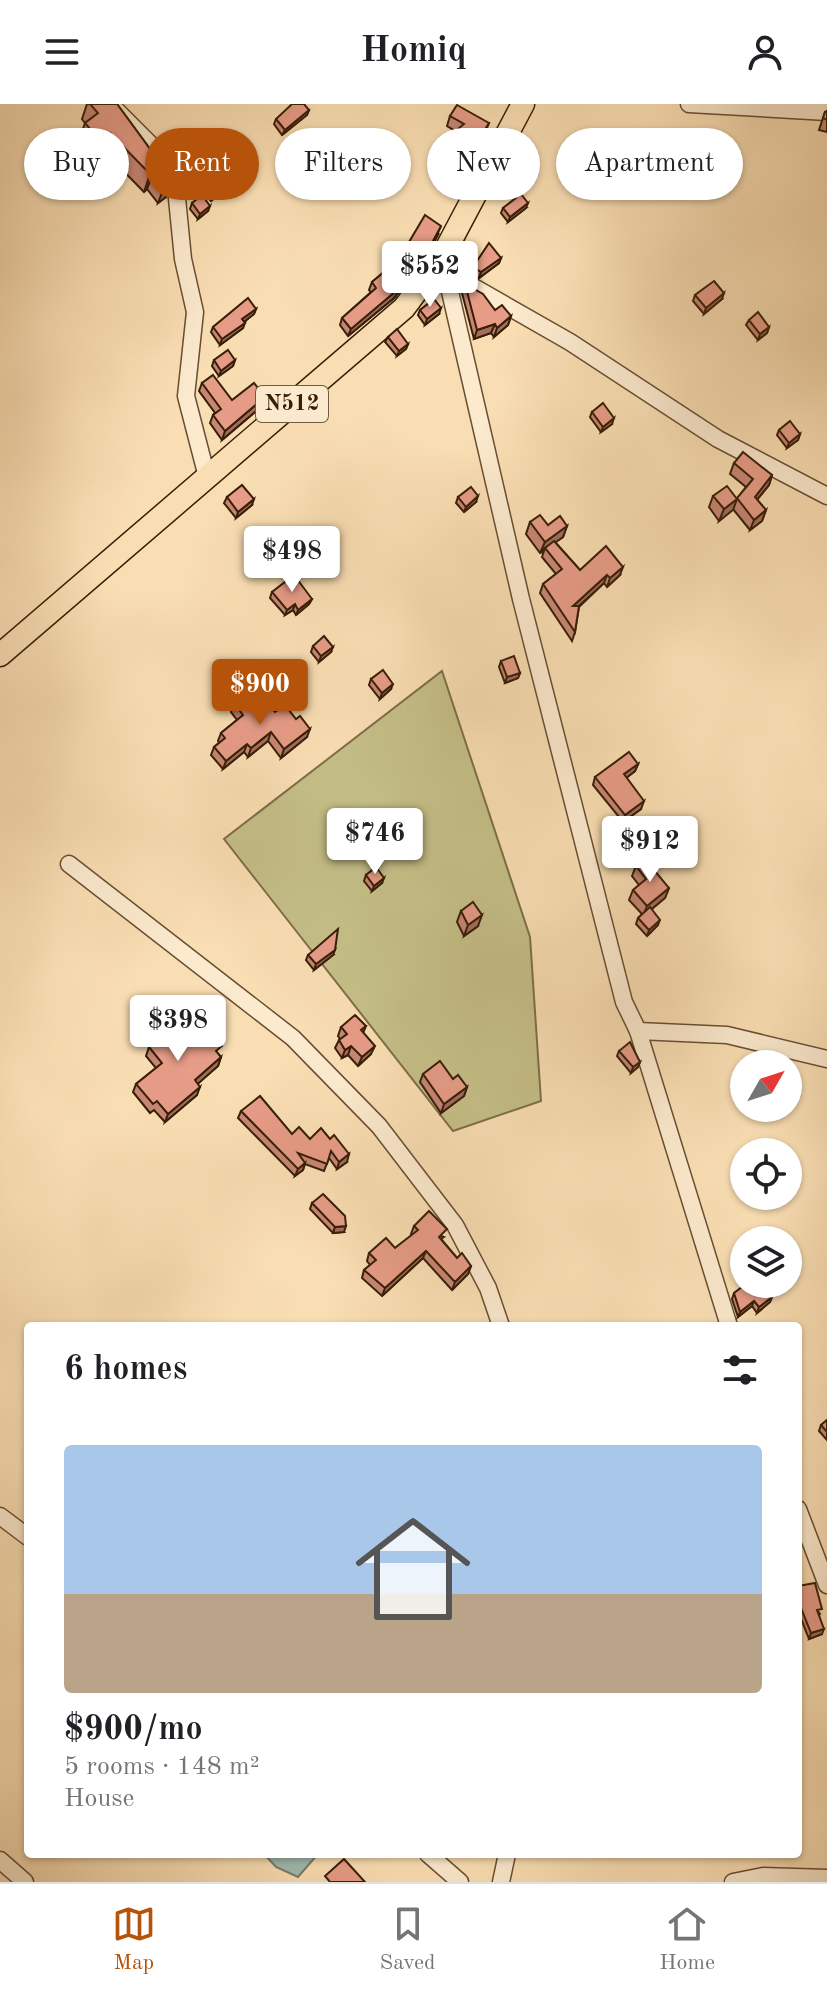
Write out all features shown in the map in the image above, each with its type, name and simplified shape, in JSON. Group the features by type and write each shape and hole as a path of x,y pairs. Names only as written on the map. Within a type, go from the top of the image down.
{"highway":[{"name":"N512","path":"0,655 404,308 442,263 523,104"}],"street":[{"path":"110,104 174,168 183,259 195,312 186,396 207,477"},
{"path":"689,104 827,112"},
{"path":"442,263 718,439 827,496"},
{"path":"442,263 524,614 624,1002 638,1031 728,1322"},
{"path":"69,864 293,1038 379,1126 455,1225 488,1288 500,1322"},
{"path":"638,1031 727,1035 827,1059"},
{"path":"0,1516 24,1534"},
{"path":"802,1519 827,1585"},
{"path":"433,1858 460,1882"},
{"path":"501,1882 506,1858"},
{"path":"0,1860 25,1882"},
{"path":"733,1882 763,1876 827,1878"}],"shaded area":[{"path":"442,671 530,937 541,1101 453,1131 224,839"}],"water":[{"path":"268,1858 315,1858 298,1877 276,1867"}],"building":[{"path":"90,104 117,104 145,142 145,169 129,152 129,128 89,128 85,123 98,113"},
{"path":"292,104 304,104 309,110 287,128 283,128 276,119"},
{"path":"457,105 489,123 486,128 459,128 464,124 450,116"},
{"path":"206,200 210,206 200,214 192,203"},
{"path":"513,200 526,200 528,203 510,217 503,208"},
{"path":"425,215 441,226 433,241 396,291 351,329 342,318 376,288 372,282 399,259"},
{"path":"489,243 501,258 481,272 473,267"},
{"path":"714,281 724,293 706,308 695,295"},
{"path":"465,284 483,294 495,310 502,305 511,316 497,328 495,324 477,330"},
{"path":"248,298 256,309 242,319 245,323 222,339 213,327"},
{"path":"434,299 441,308 427,319 420,310"},
{"path":"758,312 769,327 760,334 749,320"},
{"path":"397,329 408,344 399,351 388,337"},
{"path":"228,350 235,360 221,371 214,360"},
{"path":"213,375 232,400 254,383 265,397 225,431 213,415 221,409 202,383"},
{"path":"603,403 614,418 603,427 592,412"},
{"path":"790,421 800,434 789,443 779,430"},
{"path":"743,452 772,475 755,497 766,510 754,520 737,498 753,479 734,463"},
{"path":"242,485 254,499 238,512 227,497"},
{"path":"727,486 737,499 724,509 713,496"},
{"path":"471,487 478,496 466,507 458,497"},
{"path":"540,515 548,525 560,516 567,526 545,542 530,522"},
{"path":"554,541 580,570 606,546 623,567 610,578 607,575 573,606 579,606 575,632 543,584 562,569 545,548"},
{"path":"294,575 312,599 298,610 295,604 287,610 272,592"},
{"path":"324,636 333,647 321,656 313,646"},
{"path":"514,656 520,673 507,677 501,661"},
{"path":"383,670 393,684 382,693 371,679"},
{"path":"250,691 265,709 270,706 275,712 285,705 296,719 300,716 310,729 284,749 271,732 251,748 247,744 226,761 214,747 225,738 221,733 243,715 234,703"},
{"path":"629,752 638,764 624,774 644,801 625,815 595,777"},
{"path":"347,816 359,832 373,822 381,833 357,850 344,833 339,836 332,827"},
{"path":"645,859 669,888 647,906 633,890 646,879 636,866"},
{"path":"376,867 384,878 374,886 366,875"},
{"path":"473,902 482,915 468,925 461,911"},
{"path":"650,907 660,920 649,930 638,918"},
{"path":"338,929 335,950 316,964 308,955"},
{"path":"173,1010 198,1039 208,1030 222,1046 216,1051 221,1057 195,1080 200,1087 168,1114 157,1101 153,1104 136,1084 162,1063 149,1047 167,1028 160,1021"},
{"path":"355,1015 366,1026 361,1030 375,1046 362,1057 351,1046 345,1050 339,1040 347,1034 341,1027"},
{"path":"630,1042 640,1062 633,1067 619,1051"},
{"path":"440,1061 453,1079 458,1075 467,1087 444,1104 423,1074"},
{"path":"260,1096 292,1134 299,1127 310,1139 321,1128 330,1139 334,1135 349,1154 339,1162 331,1151 327,1164 298,1153 305,1163 298,1169 241,1111"},
{"path":"323,1194 345,1216 346,1226 335,1227 312,1203"},
{"path":"429,1211 447,1229 439,1237 457,1258 462,1253 471,1266 455,1282 426,1251 385,1288 364,1270 376,1260 369,1253 386,1238 395,1248 418,1230 414,1226"},
{"path":"736,1298 771,1298 759,1307 754,1301 740,1312"},
{"path":"815,1583 822,1609 817,1610 824,1629 811,1633 802,1610 802,1585"},
{"path":"344,1859 365,1882 330,1882 325,1876"}]}
